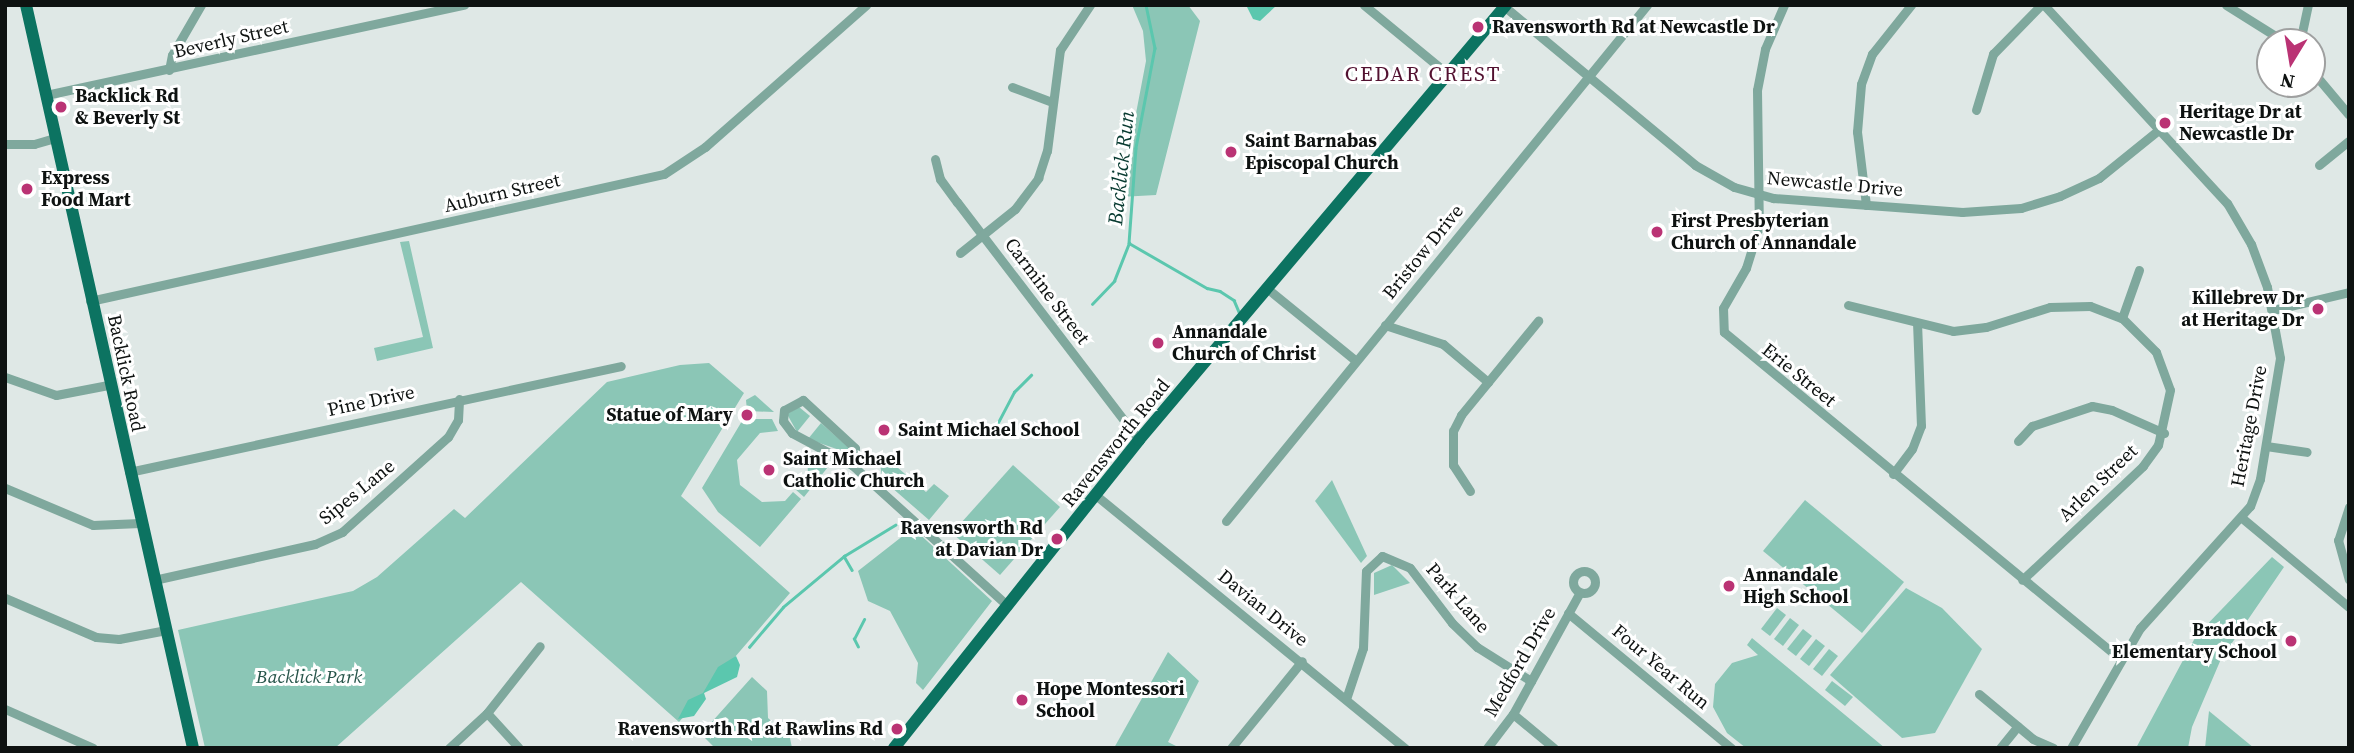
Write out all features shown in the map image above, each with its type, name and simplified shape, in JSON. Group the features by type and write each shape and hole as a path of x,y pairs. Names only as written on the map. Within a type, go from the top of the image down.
{"main road":[{"name":"Backlick Road","path":"26,5 108,385 193,748"},
{"name":"Ravensworth Road","path":"894,748 1098,497 1139,440 1269,290 1506,6"}],"street":[{"path":"169,70 172,55 201,5"},
{"name":"Beverly Street","path":"46,95 464,5"},
{"name":"Auburn Street","path":"90,301 664,174 705,148 866,5"},
{"path":"960,253 1015,209 1038,178 1047,151 1060,50 1090,5"},
{"path":"1364,5 1449,75"},
{"name":"Bristow Drive","path":"1226,521 1647,5"},
{"name":"Erie Street","path":"1784,5 1769,36 1757,90 1760,195 1755,243 1723,308 1724,332 2119,658"},
{"path":"1866,205 1857,132 1861,84 1872,54 1911,5"},
{"path":"1976,110 1993,54 2043,5"},
{"name":"Heritage Drive","path":"2043,5 2219,192 2239,223 2260,265 2273,310 2279,373 2256,493 2242,518 2157,607 2119,658 2071,748"},
{"path":"2226,5 2263,28"},
{"path":"2303,28 2308,5"},
{"name":"Newcastle Drive","path":"1506,6 1704,172 1760,195 1979,212 2041,203 2099,178 2161,128"},
{"path":"1012,88 1052,102"},
{"path":"2326,88 2349,116"},
{"path":"5,144 34,144 55,138"},
{"path":"2319,165 2349,141"},
{"name":"Carmine Street","path":"934,159 940,179 1139,440"},
{"path":"2122,318 2139,270"},
{"path":"1269,290 1356,361"},
{"path":"2273,310 2349,292"},
{"name":"Arlen Street","path":"1848,305 1917,323 1966,331 2069,304 2102,309 2122,318 2148,341 2166,374 2170,400 2164,433 2143,466 2022,580"},
{"path":"1470,491 1456,471 1451,442 1461,415 1538,321"},
{"path":"1893,474 1912,449 1921,426 1917,323"},
{"path":"1385,325 1443,344 1488,382"},
{"name":"Pine Drive","path":"128,472 621,366"},
{"path":"5,377 56,395 108,385"},
{"name":"Sipes Lane","path":"154,580 315,544 342,532 448,437 458,420 460,399"},
{"path":"852,465 855,448 803,400 784,410 783,421 797,438 852,465 1008,606"},
{"path":"2018,441 2032,426 2092,406 2112,410 2164,433"},
{"path":"2266,446 2307,452"},
{"path":"5,488 93,525 141,523"},
{"name":"Davian Drive","path":"1098,497 1302,661 1405,748"},
{"path":"2349,508 2337,540 2349,580"},
{"path":"2242,518 2349,607"},
{"name":"Park Lane","path":"1346,699 1363,648 1366,571 1382,556 1410,568 1452,623 1477,647 1531,681"},
{"name":"Medford Drive","path":"1487,748 1513,714 1580,592"},
{"path":"5,598 103,638 166,629"},
{"name":"Four Year Run","path":"1568,613 1731,748"},
{"path":"449,748 487,713 540,646"},
{"path":"1231,748 1302,661"},
{"path":"1979,694 2018,726 2053,748"},
{"path":"5,709 93,748"},
{"path":"487,713 519,748"},
{"path":"1513,714 1555,748"},
{"path":"2000,748 2018,726"}],"green space":[{"path":"1132,5 1188,5 1200,21 1156,195 1120,197 1146,61 1143,31"},
{"path":"409,241 433,348 377,361 374,348 423,337 400,242"},
{"name":"Backlick Park","path":"709,363 744,393 681,496 790,593 679,722 521,582 335,748 205,748 178,630 353,591 377,577 454,509 465,518 607,382 680,365"},
{"path":"755,395 774,412 747,411 746,400"},
{"path":"799,407 810,416 797,432 787,414"},
{"path":"772,419 778,431 760,433 737,460 740,485 762,502 785,501 793,492 801,499 760,547 718,512 702,488 742,421"},
{"path":"821,423 848,447 848,453 808,439"},
{"path":"807,454 832,462 804,497 795,489 808,474"},
{"path":"883,455 926,492 934,484 949,496 929,520 883,480 879,460"},
{"path":"1013,465 1060,507 1000,575 952,533"},
{"path":"1332,480 1367,556 1361,563 1315,501"},
{"path":"1805,500 1904,582 1862,633 1763,551"},
{"path":"913,528 992,601 923,690 916,683 918,663 890,611 868,601 858,571"},
{"path":"2272,557 2284,567 2221,659 2192,727 2188,748 2136,748 2196,636"},
{"path":"1392,565 1410,583 1374,595 1374,573"},
{"path":"1906,588 1942,608 1982,649 1935,733 1902,738 1830,675"},
{"path":"1777,608 1786,615 1770,636 1761,629"},
{"path":"1790,618 1799,625 1783,646 1774,639"},
{"path":"1803,629 1812,636 1796,656 1787,649"},
{"path":"1752,638 1885,748 1746,748 1727,733 1713,707 1715,684 1732,663 1758,655 1747,645"},
{"path":"1816,639 1825,646 1809,666 1800,659"},
{"path":"1829,649 1838,656 1822,676 1813,669"},
{"path":"1168,652 1199,681 1168,742 1180,748 1114,748"},
{"path":"752,677 767,691 768,718 790,738 792,748 715,748 701,734"},
{"path":"1832,681 1853,697 1845,706 1825,690"},
{"path":"2209,711 2254,748 2205,748"}],"shaded area":[{"path":"1246,5 1277,5 1260,21 1253,19"},
{"path":"736,656 740,665 737,677 704,693 706,699 694,716 678,719 688,700 703,693 718,667"}],"waterway":[{"name":"Backlick Run","path":"1146,5 1155,48 1136,148 1129,243 1207,288 1220,291 1234,300 1240,314"},
{"path":"1092,304 1114,281 1129,243"},
{"path":"993,432 1014,392 1031,375"},
{"path":"749,647 783,607 844,556 895,525"},
{"path":"844,556 852,570"},
{"path":"858,647 854,639 864,619"}],"place":[{"name":"Ravensworth Rd at Newcastle Dr","path":"1478,27"},
{"name":"Backlick Rd & Beverly St","path":"61,107"},
{"name":"Heritage Dr at Newcastle Dr","path":"2165,123"},
{"name":"Saint Barnabas Episcopal Church","path":"1231,152"},
{"name":"Express Food Mart","path":"27,189"},
{"name":"First Presbyterian Church of Annandale","path":"1657,232"},
{"name":"Killebrew Dr at Heritage Dr","path":"2318,309"},
{"name":"Annandale Church of Christ","path":"1158,343"},
{"name":"Statue of Mary","path":"747,415"},
{"name":"Saint Michael School","path":"884,430"},
{"name":"Saint Michael Catholic Church","path":"769,470"},
{"name":"Ravensworth Rd at Davian Dr","path":"1057,539"},
{"name":"Annandale High School","path":"1729,586"},
{"name":"Braddock Elementary School","path":"2291,641"},
{"name":"Hope Montessori School","path":"1022,700"},
{"name":"Ravensworth Rd at Rawlins Rd","path":"897,729"}],"district":[{"name":"CEDAR CREST","path":"1423,74"}]}
